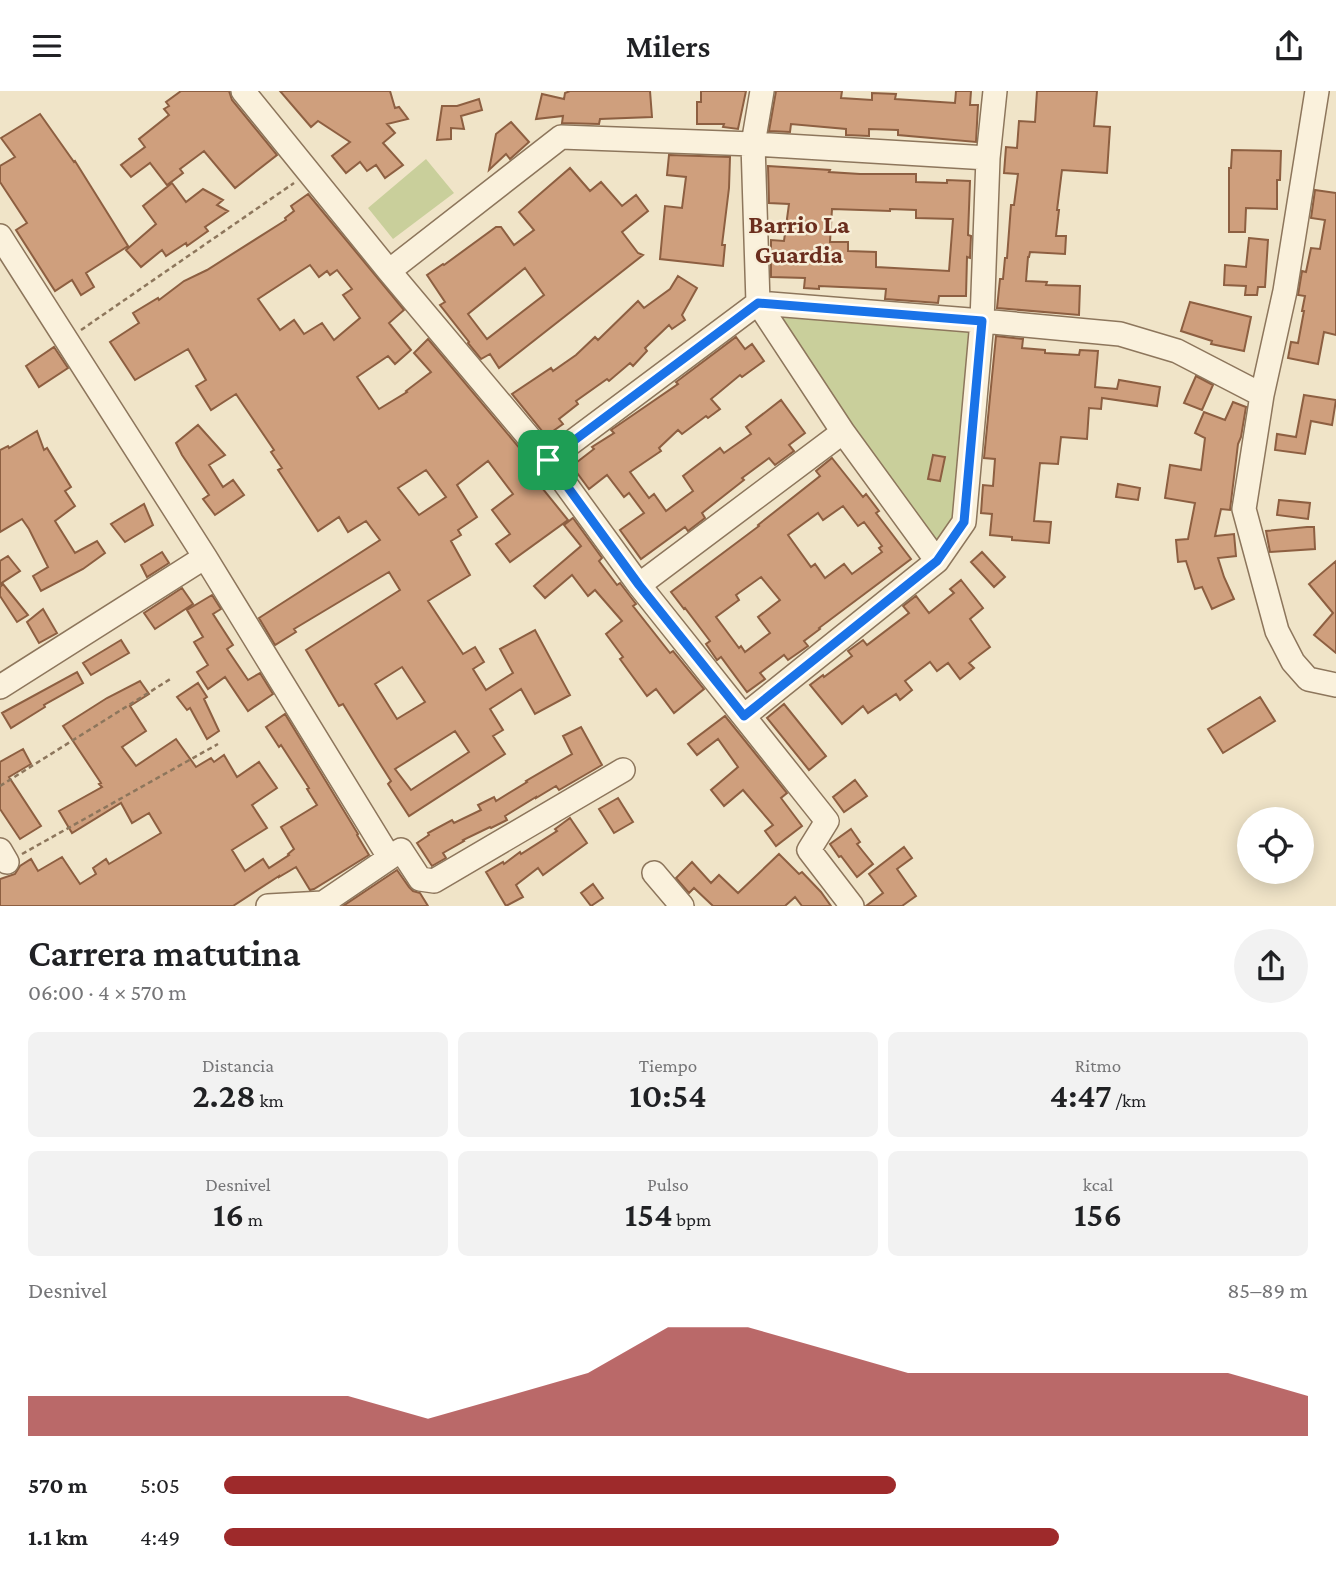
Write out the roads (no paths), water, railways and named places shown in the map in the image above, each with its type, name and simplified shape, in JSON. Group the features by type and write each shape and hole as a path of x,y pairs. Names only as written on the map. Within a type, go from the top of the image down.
{"street":[{"path":"243,91 389,271 548,460 639,585 827,821 809,850 852,906"},
{"path":"762,91 753,144 758,303 843,432 937,561"},
{"path":"744,716 937,561 964,522 982,321 988,158 995,91"},
{"path":"1317,91 1285,291 1262,395 1244,509 1277,631 1293,662 1308,679 1336,685"},
{"path":"389,271 561,137 753,144 988,158"},
{"path":"0,236 205,557 389,857"},
{"path":"548,460 758,303 1120,334 1177,351 1262,395"},
{"path":"639,585 843,432"},
{"path":"0,687 205,557"},
{"path":"268,906 323,903 401,850 420,879 434,881 623,770"},
{"path":"654,873 682,906"}],"district":[{"name":"Barrio La Guardia","path":"799,238"}]}
